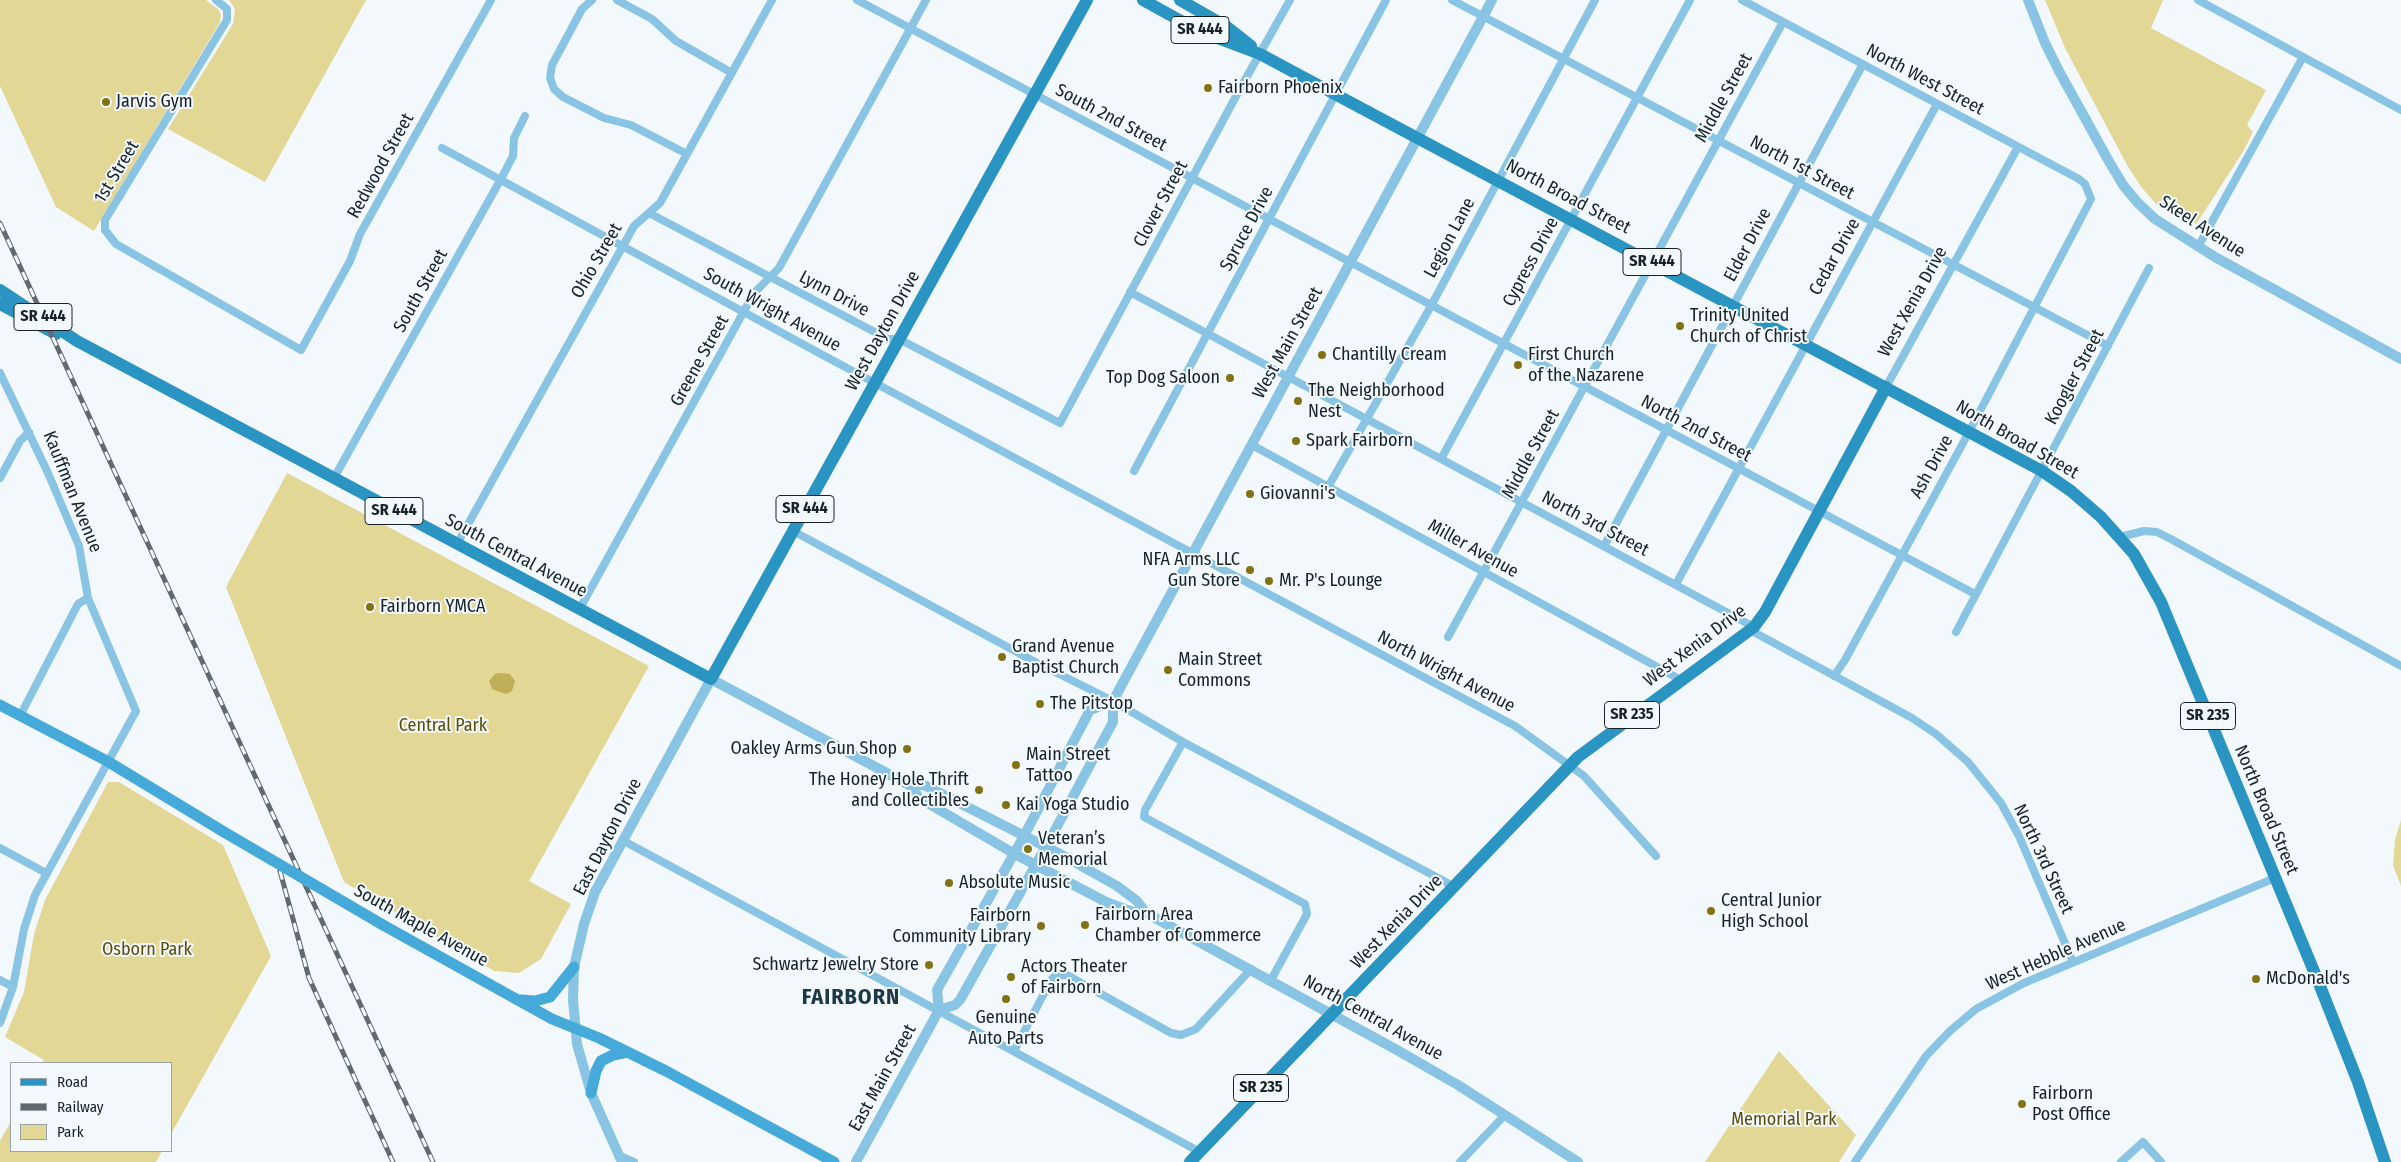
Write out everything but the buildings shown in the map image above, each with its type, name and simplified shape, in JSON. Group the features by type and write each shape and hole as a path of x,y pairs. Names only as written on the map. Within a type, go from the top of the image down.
{"main road":[{"name":"West Dayton Drive","path":"710,679 1087,0"},
{"name":"SR 444","path":"1142,0 1215,37 1260,54 1418,138"},
{"name":"SR 444","path":"1180,0 1227,27 1260,54"},
{"name":"North Broad Street","path":"1418,138 2042,471 2087,504 2120,537 2144,569 2161,602 2276,878 2358,1082 2384,1162"},
{"name":"South Central Avenue","path":"2,301 710,679"},
{"name":"West Xenia Drive","path":"1332,1015 1584,752 1752,628 1765,612 1886,388"},
{"name":"South Maple Avenue","path":"0,705 107,761 383,925 519,1000 552,1018 628,1052 834,1162"},
{"path":"519,1000 545,1000 555,992 574,967"},
{"name":"SR 235","path":"1190,1162 1332,1015"},
{"path":"592,1093 596,1071 602,1061 613,1055 628,1052"}],"street":[{"name":"1st Street","path":"216,0 227,9 227,20 105,220 104,230 116,244 301,350"},
{"name":"Redwood Street","path":"301,350 350,261 360,234 491,0"},
{"path":"592,0 582,9 550,72 551,84 558,93 604,118 631,125 687,154"},
{"path":"617,0 652,20 676,42 732,73"},
{"name":"Ohio Street","path":"457,544 637,221 660,203 772,0"},
{"name":"South 2nd Street","path":"857,0 1350,263"},
{"name":"Greene Street","path":"579,610 757,288 771,278 779,268 926,0"},
{"name":"Clover Street","path":"1060,423 1290,0"},
{"name":"Spruce Drive","path":"1134,471 1270,220 1386,0"},
{"name":"North 1st Street","path":"1452,0 2108,346"},
{"name":"West Main Street","path":"1046,847 1113,722 1113,701 1492,0"},
{"name":"Legion Lane","path":"1328,487 1431,306 1595,0"},
{"name":"Cypress Drive","path":"1441,459 1690,0"},
{"name":"North West Street","path":"1742,0 2078,179 2090,192"},
{"name":"Skeel Avenue","path":"2028,0 2045,43 2123,185 2138,203 2155,218 2198,247 2401,359"},
{"path":"2198,0 2401,110"},
{"name":"Middle Street","path":"1448,637 1783,22"},
{"path":"2198,247 2303,57"},
{"name":"Elder Drive","path":"1604,546 1863,64"},
{"name":"Cedar Drive","path":"1676,584 1937,104"},
{"name":"South Street","path":"334,478 513,156 514,138 525,116"},
{"name":"West Xenia Drive","path":"1886,388 2018,147"},
{"name":"South Wright Avenue","path":"442,148 1193,554"},
{"name":"Ash Drive","path":"1834,676 1845,660 1969,432 2088,206 2091,199 2090,192"},
{"name":"Lynn Drive","path":"649,212 888,339 898,339 1060,423"},
{"name":"North 2nd Street","path":"1350,263 1975,594"},
{"name":"Koogler Street","path":"1956,632 2149,268"},
{"name":"North 3rd Street","path":"1130,292 1676,584 1834,676 1912,718 1936,734 1968,762 1989,786 2019,836 2073,962"},
{"name":"Kauffman Avenue","path":"0,373 29,432 79,546 88,598 136,711 107,761"},
{"path":"0,478 20,441 29,432"},
{"name":"Miller Avenue","path":"1252,445 1681,680"},
{"path":"793,531 1038,664 1113,701 1183,742 1454,887"},
{"path":"2120,537 2144,531 2157,532 2401,666"},
{"name":"North Wright Avenue","path":"1193,554 1515,726 1584,776 1656,856"},
{"path":"20,716 78,604 88,598"},
{"name":"South Central Avenue","path":"710,679 911,786 918,798 1014,853"},
{"name":"East Dayton Drive","path":"621,1159 592,1093 577,1044 574,967 584,924 595,892 710,679"},
{"path":"939,1010 936,990 1024,836 1090,710 1113,701"},
{"path":"1183,742 1145,810 1144,818 1305,904 1307,914 1271,980"},
{"path":"0,1023 13,988 28,916 46,873 107,761"},
{"name":"South Central Avenue","path":"911,786 924,785 1024,836"},
{"name":"North Central Avenue","path":"1024,836 1117,886 1137,901 1146,913"},
{"path":"622,840 1200,1152"},
{"path":"939,1010 955,1005 960,1000 1046,847"},
{"path":"0,848 46,873"},
{"name":"North Central Avenue","path":"1014,853 1106,902 1132,912 1146,913 1251,969 1398,1050 1578,1162"},
{"name":"West Hebble Avenue","path":"1855,1162 1916,1070 1950,1031 1976,1009 1998,995 2073,962 2276,878"},
{"path":"1014,1051 1051,980 1055,976 1067,975 1171,1033 1181,1035 1196,1028 1251,969"},
{"path":"0,980 13,988"},
{"name":"East Main Street","path":"856,1162 939,1010"},
{"path":"1460,1162 1505,1115"},
{"path":"2121,1162 2143,1142 2161,1162"},
{"path":"621,1159 634,1162"}],"green space":[{"path":"0,0 206,0 219,10 221,16 219,24 94,231 56,207 0,86"},
{"path":"229,0 366,0 265,182 168,129 233,24 235,9"},
{"path":"2045,0 2163,0 2151,28 2266,90 2247,125 2253,132 2244,150 2197,223 2186,224 2156,204 2142,188 2127,165 2065,48"},
{"name":"Central Park","path":"287,473 649,666 529,881 571,904 541,959 519,973 494,971 344,882 226,587"},
{"name":"Osborn Park","path":"108,782 119,782 223,845 271,956 172,1132 172,1062 43,1062 44,1060 5,1037 24,992 34,934 45,900"},
{"path":"2401,820 2401,886 2393,865 2395,840"},
{"name":"Memorial Park","path":"1779,1051 1856,1135 1839,1162 1705,1162"},
{"path":"10,1123 10,1152 161,1152 156,1162 0,1162 0,1141"}],"shaded area":[{"path":"495,674 510,674 515,681 512,691 506,694 492,689 489,681"}],"railway":[{"path":"0,223 433,1162"},
{"path":"280,871 309,978 393,1162"}],"place":[{"name":"Fairborn Phoenix","path":"1208,88"},
{"name":"Jarvis Gym","path":"106,102"},
{"name":"Trinity United Church of Christ","path":"1680,326"},
{"name":"Chantilly Cream","path":"1322,355"},
{"name":"First Church of the Nazarene","path":"1518,365"},
{"name":"Top Dog Saloon","path":"1230,378"},
{"name":"The Neighborhood Nest","path":"1298,401"},
{"name":"Spark Fairborn","path":"1296,441"},
{"name":"Giovanni's","path":"1250,494"},
{"name":"NFA Arms LLC Gun Store","path":"1250,570"},
{"name":"Mr. P's Lounge","path":"1269,581"},
{"name":"Fairborn YMCA","path":"370,607"},
{"name":"Grand Avenue Baptist Church","path":"1002,657"},
{"name":"Main Street Commons","path":"1168,670"},
{"name":"The Pitstop","path":"1040,704"},
{"name":"Oakley Arms Gun Shop","path":"907,749"},
{"name":"Main Street Tattoo","path":"1016,765"},
{"name":"The Honey Hole Thrift and Collectibles","path":"979,790"},
{"name":"Kai Yoga Studio","path":"1006,805"},
{"name":"Veteran’s Memorial","path":"1028,849"},
{"name":"Absolute Music","path":"949,883"},
{"name":"Central Junior High School","path":"1711,911"},
{"name":"Fairborn Area Chamber of Commerce","path":"1085,925"},
{"name":"Fairborn Community Library","path":"1041,926"},
{"name":"Schwartz Jewelry Store","path":"929,965"},
{"name":"Actors Theater of Fairborn","path":"1011,977"},
{"name":"McDonald's","path":"2256,979"},
{"name":"Genuine Auto Parts","path":"1006,999"},
{"name":"Fairborn Post Office","path":"2022,1104"}],"district":[{"name":"FAIRBORN","path":"851,998"}]}
